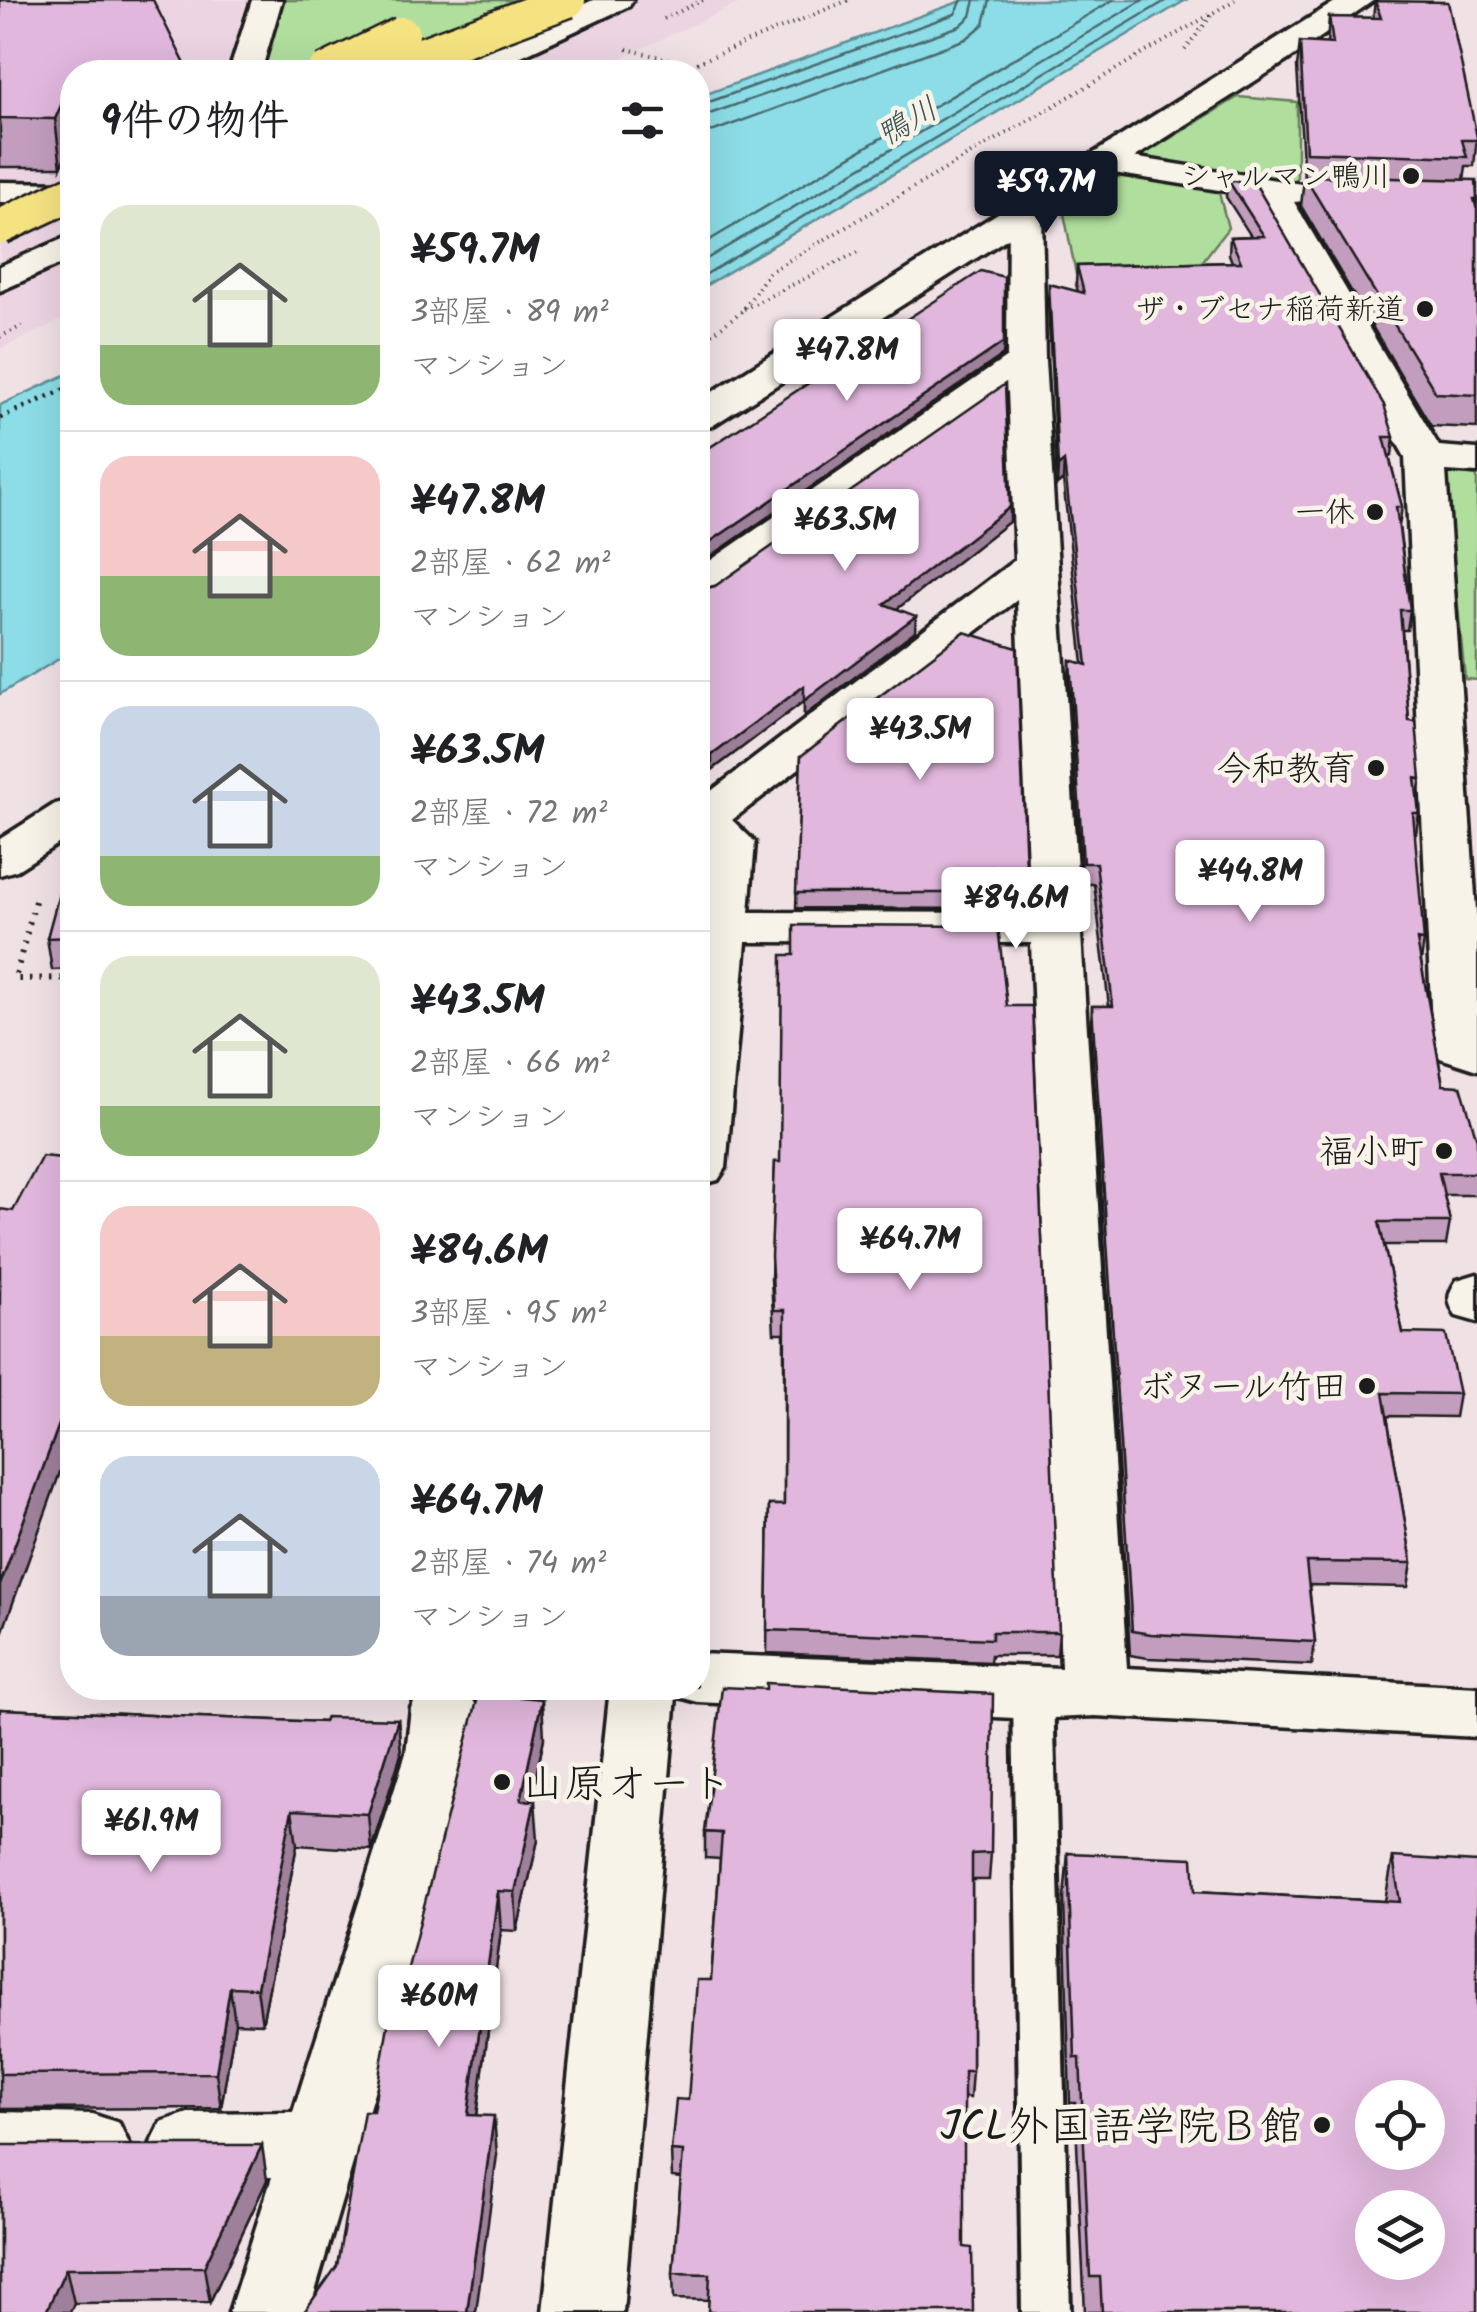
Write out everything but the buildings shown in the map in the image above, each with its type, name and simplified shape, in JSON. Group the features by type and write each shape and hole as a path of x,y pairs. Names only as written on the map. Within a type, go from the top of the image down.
{"highway":[{"path":"381,60 502,0"},
{"path":"408,60 568,0"},
{"path":"349,60 438,17"},
{"path":"0,227 60,199"}],"street":[{"path":"249,60 267,0"},
{"path":"488,60 618,0"},
{"path":"710,410 1360,0"},
{"path":"1107,163 1270,191 1332,194"},
{"path":"1270,191 1425,457 1463,865 1460,1046 1477,1054"},
{"path":"0,192 60,193"},
{"path":"1025,210 1026,361 1056,928 1064,1692"},
{"path":"0,280 60,252"},
{"path":"710,580 1026,361"},
{"path":"1425,457 1477,461"},
{"path":"710,811 1037,564"},
{"path":"0,860 60,822"},
{"path":"710,826 731,842 710,1047"},
{"path":"722,926 1056,928"},
{"path":"1477,1293 1477,1303"},
{"path":"710,1678 1477,1712"},
{"path":"583,2312 642,1700"},
{"path":"269,2312 440,1753 434,1707"},
{"path":"0,2144 319,2144"}],"lane":[{"path":"1046,2312 1064,1692"}],"path":[{"path":"705,60 849,0"},
{"path":"710,336 743,310 769,272 1235,0"},
{"path":"627,49 668,60"},
{"path":"0,418 60,391"},
{"path":"36,896 14,979 60,978"}],"shaded area":[{"path":"0,0 746,0 617,60 60,60 60,321 0,349"}],"green space":[{"path":"275,0 588,0 457,60 258,60"},
{"path":"1238,97 1297,102 1297,183 1257,182 1152,165 1143,155"},
{"path":"1103,177 1135,177 1218,189 1228,228 1192,275 1076,274 1062,203"},
{"path":"1445,472 1477,476 1477,680 1465,679"}],"water":[{"name":"鴨川","path":"964,0 1186,0 710,283 710,93"},
{"path":"60,378 60,658 0,694 0,405"}],"place":[{"name":"シャルマン鴨川","path":"1411,176"},
{"name":"ザ・ブセナ稲荷新道","path":"1425,309"},
{"name":"一休","path":"1375,512"},
{"name":"今和教育","path":"1376,768"},
{"name":"福小町","path":"1444,1151"},
{"name":"ボヌール竹田","path":"1367,1386"},
{"name":"山原オート","path":"502,1782"},
{"name":"JCL外国語学院Ｂ館","path":"1322,2125"}]}
